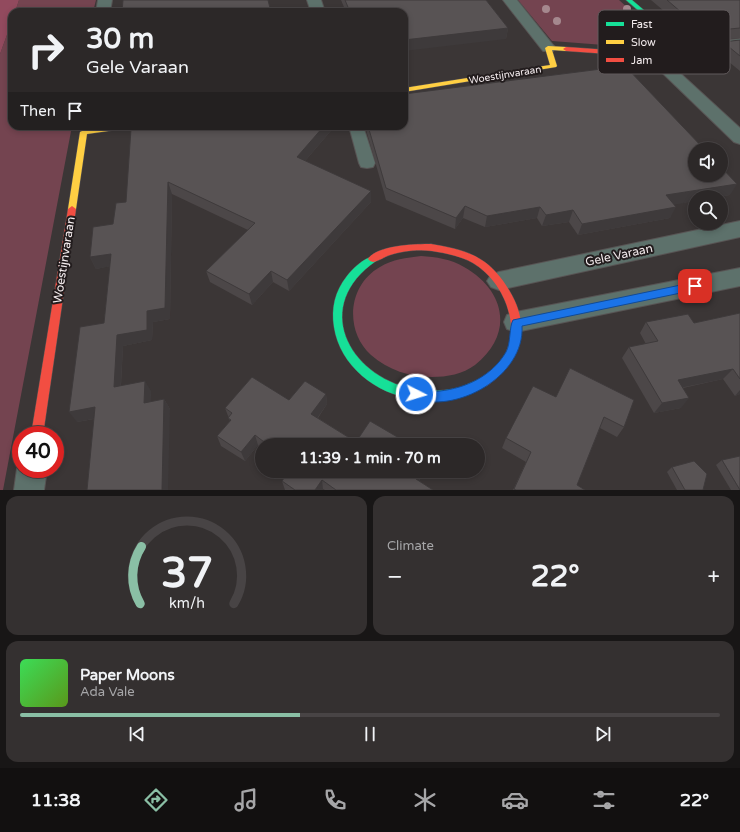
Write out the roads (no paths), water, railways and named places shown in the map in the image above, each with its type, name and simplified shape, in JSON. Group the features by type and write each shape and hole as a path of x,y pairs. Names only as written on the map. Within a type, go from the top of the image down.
{"street":[{"path":"510,0 548,48"},
{"path":"629,0 641,10"},
{"path":"730,45 740,44"},
{"name":"Woestijnvaraan","path":"408,89 554,66 548,48 598,51"},
{"path":"672,74 740,138"},
{"name":"Woestijnvaraan","path":"38,426 84,130"},
{"name":"Gele Varaan","path":"499,281 740,229"},
{"path":"431,247 457,253 481,265 499,281 513,304 516,322 517,328 512,353 496,374 471,389 439,397 405,393 375,380 352,360 338,336 336,310 343,287 358,268 379,255 404,248 431,247"},
{"path":"516,322 740,277"},
{"path":"29,490 31,478"}],"lane":[{"path":"357,130 367,163"}]}
